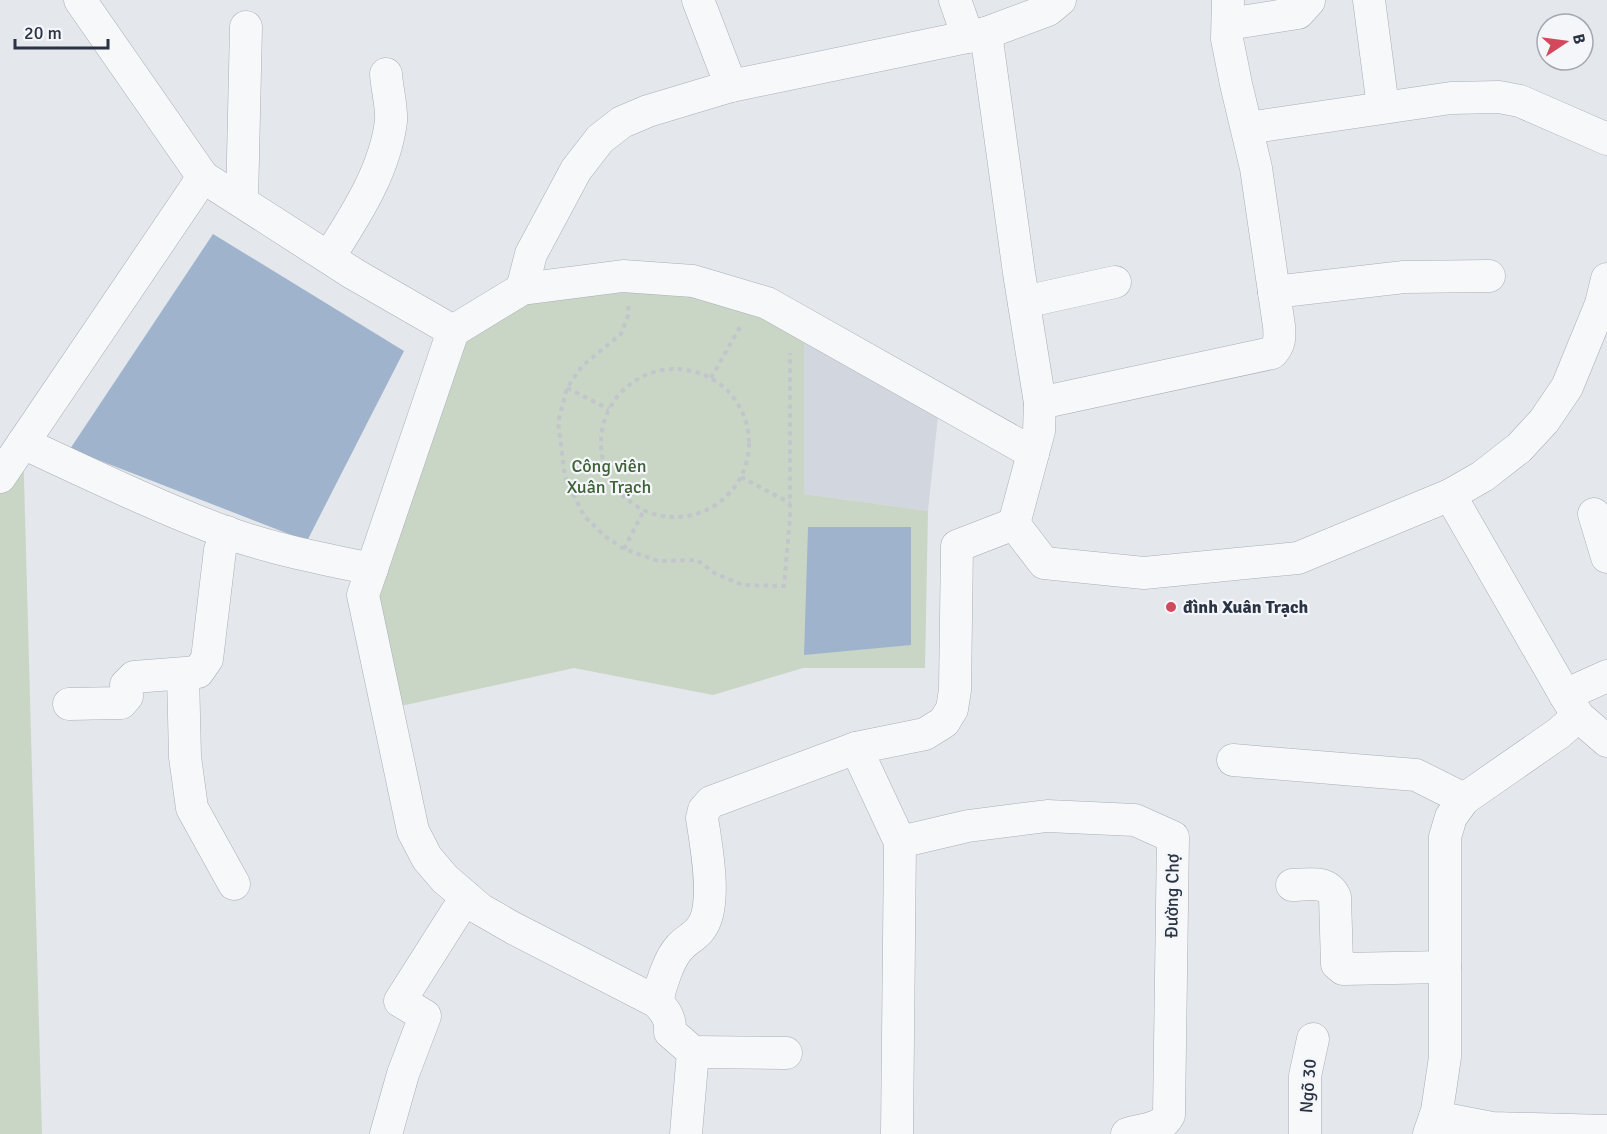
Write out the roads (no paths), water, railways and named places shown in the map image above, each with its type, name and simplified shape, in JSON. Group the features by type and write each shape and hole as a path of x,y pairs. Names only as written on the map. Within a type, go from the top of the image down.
{"street":[{"path":"80,0 203,177 329,257 453,331"},
{"path":"698,0 731,86"},
{"path":"955,0 977,35 1040,403 1039,432 1014,524"},
{"path":"522,289 531,255 576,170 600,139 622,122 648,111 731,86 977,35 1027,20 1048,10 1060,0"},
{"path":"1370,0 1383,107"},
{"path":"1040,403 1272,353 1278,347 1280,339 1256,168 1230,50 1228,12 1298,13 1309,1"},
{"path":"242,201 246,27"},
{"path":"329,257 362,204 385,146 391,120 386,74"},
{"path":"1247,128 1451,98 1499,97 1520,101 1607,139"},
{"path":"0,477 203,177"},
{"path":"786,1053 693,1052 670,1032 670,1022 665,1011 657,1002 480,909 445,879 427,858 413,831 363,596 453,331 522,289 623,276 693,281 767,303 1033,453"},
{"path":"1274,292 1404,278 1489,276"},
{"path":"1024,302 1115,282"},
{"path":"1014,524 1044,563 1144,573 1298,558 1450,495 1483,476 1519,448 1544,421 1567,387 1606,289"},
{"path":"23,443 138,496 227,532 306,555 372,569"},
{"path":"1450,495 1571,705 1607,741"},
{"path":"1594,514 1607,557"},
{"path":"657,1002 679,948 701,929 707,918 709,890 702,818 704,810 711,802 856,748 925,734 944,722 952,709 955,690 957,546 1014,524"},
{"path":"69,704 121,703 127,696 126,685 134,677 198,672 207,659 220,550 227,532"},
{"path":"183,674 185,757 192,808 234,884"},
{"path":"1607,676 1571,705 1559,733 1464,799 1451,817 1445,837 1445,1057 1442,1087 1432,1126 1607,1131"},
{"path":"856,748 900,842 897,1134"},
{"path":"1233,760 1416,775 1464,799"},
{"name":"Đường Chợ","path":"900,842 968,826 1047,816 1135,820 1173,837 1169,1115 1160,1125 1127,1134"},
{"path":"1292,885 1326,885 1331,889 1335,897 1337,964 1343,969 1445,967"},
{"path":"386,1134 403,1074 425,1016 400,1001 466,897"},
{"name":"Ngõ 30","path":"1305,1134 1305,1076 1313,1039"},
{"path":"686,1134 693,1052"}],"water":[{"path":"213,234 404,351 307,541 70,449"},
{"path":"808,527 911,527 911,645 804,655"}],"place":[{"name":"đình Xuân Trạch","path":"1171,607"}],"park label":[{"name":"Công viên Xuân Trạch","path":"609,476"}]}
